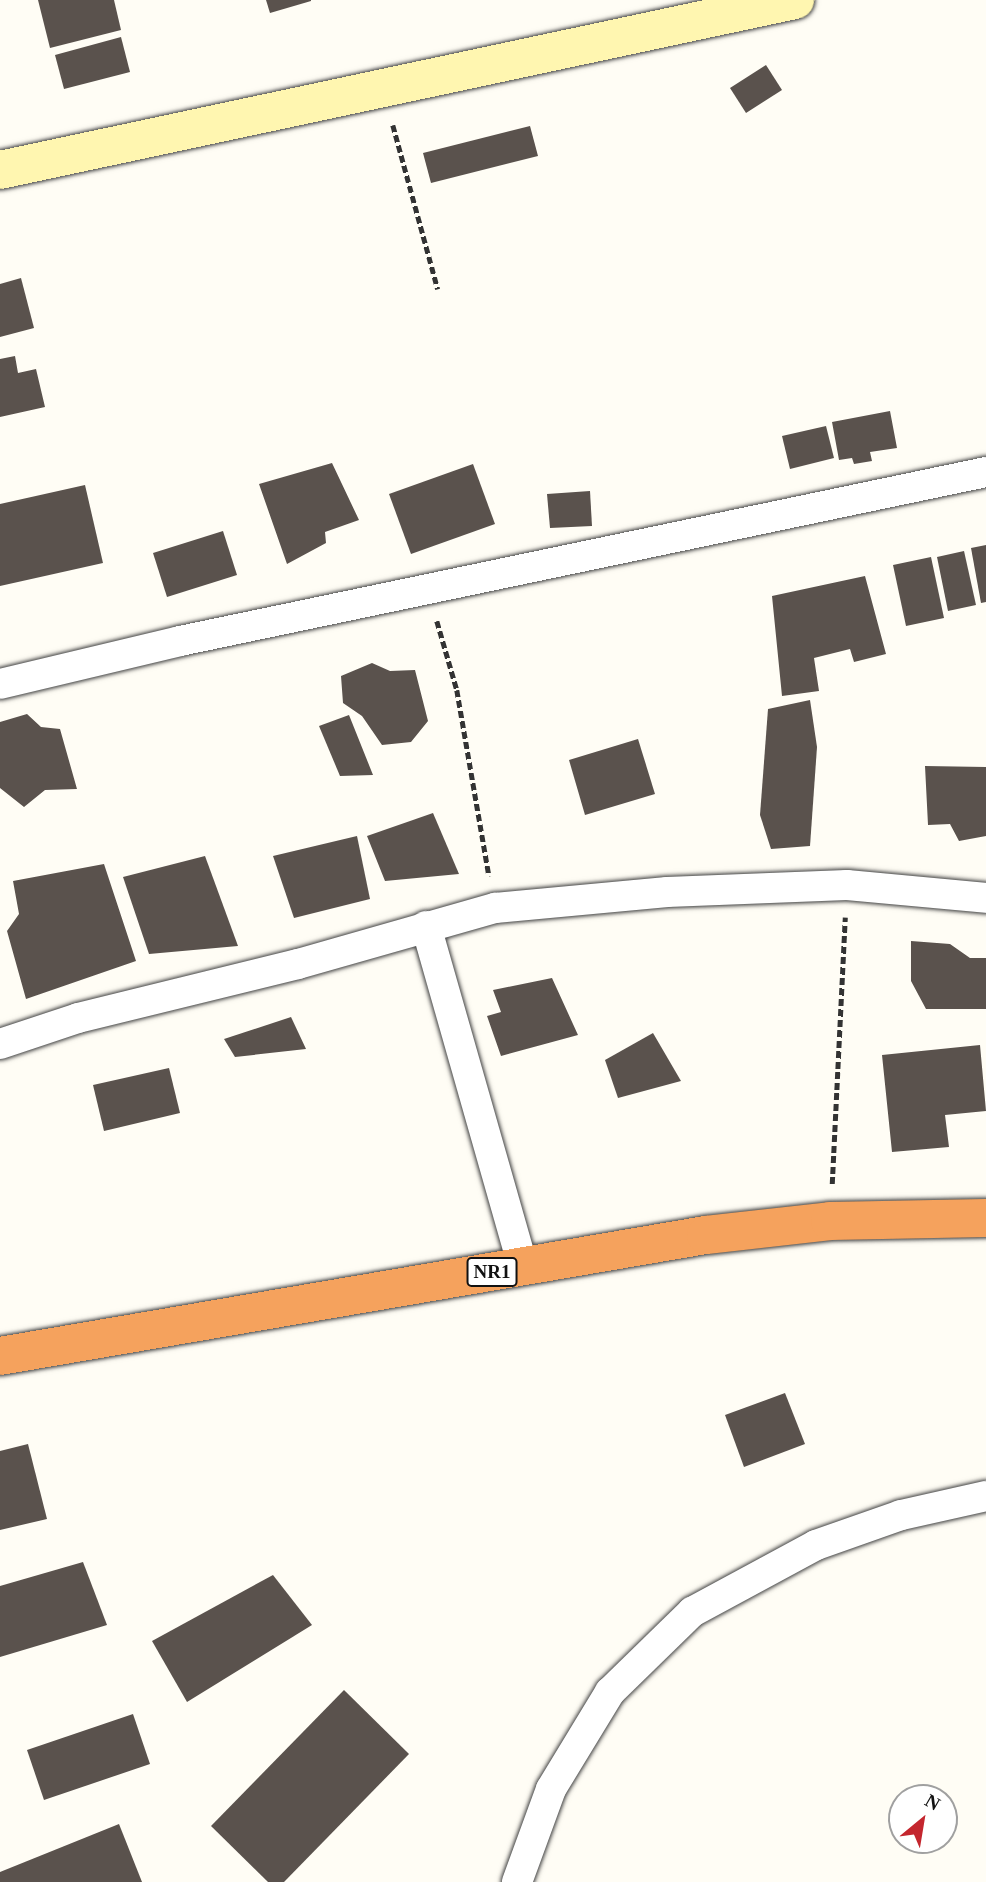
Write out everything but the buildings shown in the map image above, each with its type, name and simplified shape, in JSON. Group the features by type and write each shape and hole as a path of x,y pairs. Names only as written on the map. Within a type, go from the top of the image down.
{"highway":[{"name":"NR1","path":"0,1356 706,1235 830,1222 986,1218"}],"street":[{"path":"0,170 783,2"},
{"path":"0,684 429,589 986,472"},
{"path":"0,1044 79,1018 298,964 495,908 667,892 847,885 986,898"},
{"path":"426,926 523,1267"},
{"path":"517,1882 551,1789 610,1692 692,1612 816,1545 901,1515 986,1496"}],"path":[{"path":"382,87 438,289"},
{"path":"429,589 457,690 495,908"},
{"path":"830,1222 847,885"}]}
